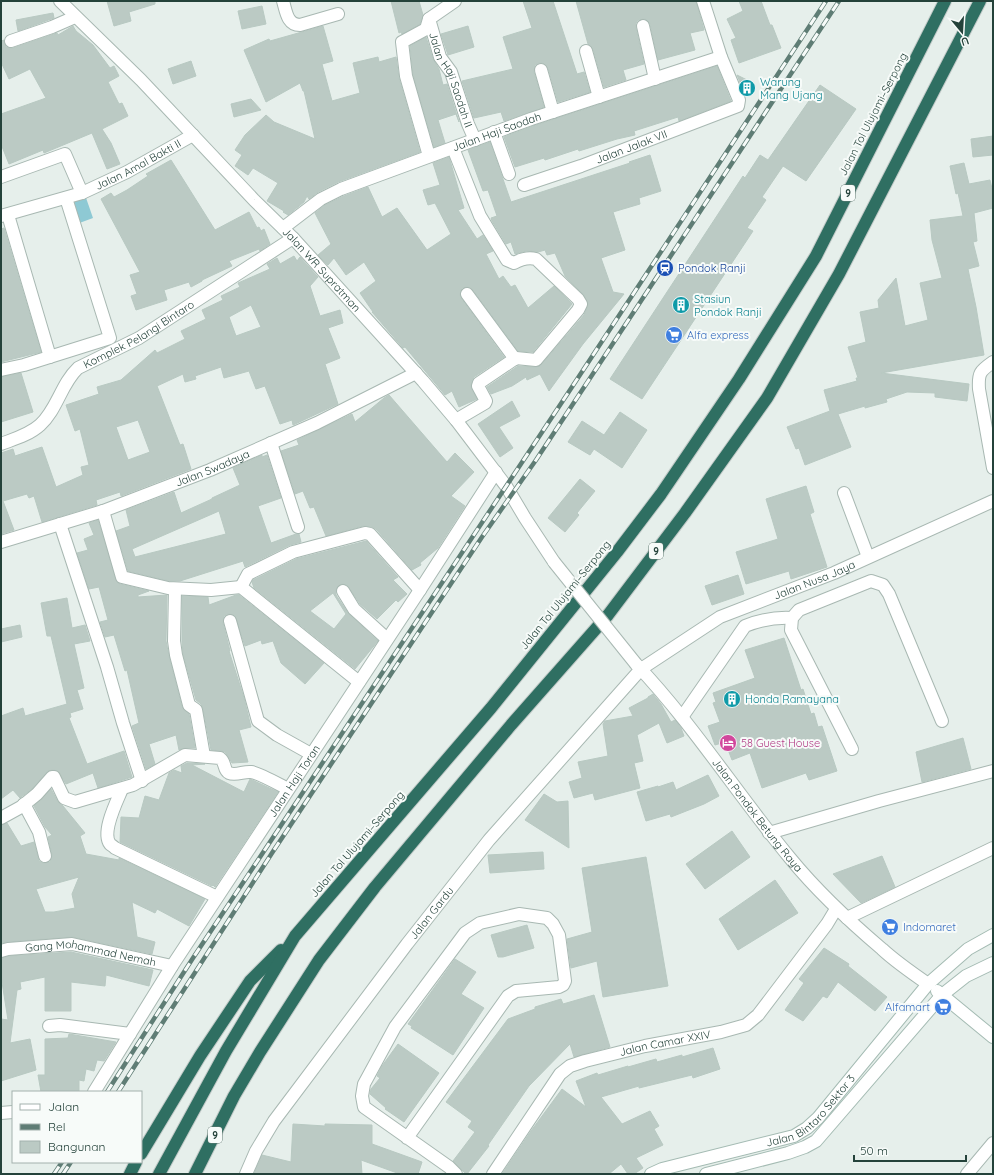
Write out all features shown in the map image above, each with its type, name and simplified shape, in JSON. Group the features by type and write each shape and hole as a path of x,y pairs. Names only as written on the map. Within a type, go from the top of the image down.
{"highway":[{"name":"Jalan Tol Ulujami–Serpong","path":"158,1174 226,1052 295,936 491,708 617,552 660,494 739,379 816,256 945,1"},
{"name":"9","path":"195,1174 234,1096 260,1052 319,960 380,881 512,725 608,615 685,513 767,398 839,274 980,1"},
{"path":"142,1152 200,1056 250,981 295,936"},
{"path":"130,1174 136,1163"}],"street":[{"name":"Jalan WR Supratman","path":"60,1 141,80 254,200 293,238 416,373 456,420 496,472 554,562"},
{"path":"283,1 288,19 295,25 300,25 338,14"},
{"path":"429,156 406,76 402,42 426,29 429,19 455,1"},
{"path":"703,1 721,57"},
{"path":"11,41 52,27 75,17"},
{"name":"Jalan Haji Saodah II","path":"429,19 440,57 451,72 468,124 475,140"},
{"path":"643,26 656,79"},
{"path":"586,51 599,97"},
{"name":"Jalan Haji Saodah","path":"283,228 322,199 341,189 494,132 721,57"},
{"name":"Jalan Jalak VII","path":"524,185 581,166 738,106 739,100 721,57"},
{"path":"542,70 553,112"},
{"path":"494,132 509,174"},
{"name":"Jalan Amal Bakti II","path":"1,177 65,154 74,195 127,172 193,135"},
{"path":"452,148 480,216 507,260 514,263 521,259 536,259 578,299 581,304 578,310 536,360 517,358 478,384 486,401 485,403 456,420"},
{"path":"1,370 24,365 50,357 110,338 74,195 5,215 50,357"},
{"name":"Komplek Pelangi Bintaro","path":"1,444 28,434 41,425 49,415 72,374 78,368 139,338 293,238"},
{"path":"467,294 515,359"},
{"path":"993,362 983,369 978,377 993,468"},
{"name":"Jalan Swadaya","path":"1,542 103,511 210,470 354,405 416,373"},
{"path":"271,443 298,527"},
{"name":"Jalan Haji Toran","path":"95,1091 172,966 496,472"},
{"path":"844,494 868,557"},
{"name":"Jalan Nusa Jaya","path":"639,667 720,617 834,573 993,501"},
{"path":"103,511 122,577 168,588 211,590 241,587 359,682"},
{"path":"60,524 105,660 142,781"},
{"path":"241,587 248,574 293,552 365,533 370,534 420,590"},
{"name":"Jalan Pondok Betung Raya","path":"554,562 639,667 702,741 791,860 836,908 883,950 942,995 993,1038"},
{"path":"852,749 791,630 792,618 799,610 871,581 883,584 889,594 942,722"},
{"path":"175,588 174,641 176,655 189,705 196,710 204,756"},
{"path":"343,591 354,609 387,638"},
{"path":"682,717 745,626 755,622 778,617 792,618"},
{"path":"230,621 258,721 276,735 311,754"},
{"name":"Jalan Gardu","path":"246,1174 256,1151 274,1121 455,883 489,840 639,667"},
{"path":"1,818 37,794 52,777 54,777 64,798 75,802 122,789 142,781 185,755 220,758 227,772 232,774 251,772 288,789"},
{"path":"770,833 879,801 993,771"},
{"path":"122,789 107,829 109,844 217,898"},
{"path":"24,804 39,832 45,856"},
{"path":"847,918 993,848"},
{"name":"Jalan Camar XXIV","path":"493,1174 560,1074 570,1066 646,1046 721,1032 746,1025 758,1015 827,924 836,908"},
{"path":"407,1138 508,996 516,991 559,988 563,985 565,981 559,935 553,924 546,918 520,914 480,923 465,933 394,1027 364,1084 362,1096 362,1103 364,1107 407,1138 449,1167 456,1174"},
{"name":"Jalan Bintaro Sektor 3","path":"651,1174 662,1169 794,1136 807,1128 818,1118 928,984 968,949 993,935"},
{"name":"Gang Mohammad Nemah","path":"5,950 72,944 172,966"},
{"name":"Jalan Bintaro Sektor 3","path":"706,1174 788,1153 816,1141 942,995 966,976 993,963"},
{"path":"49,1026 60,1025 130,1034"},
{"path":"1,1113 12,1112"},
{"path":"967,1174 993,1143"}],"water":[{"path":"84,192 93,218 74,225 66,198"}],"building":[{"path":"107,1 155,1 155,4 129,12 131,21 114,26"},
{"path":"391,1 419,1 423,15 420,24 402,34 401,32 399,33"},
{"path":"523,1 553,1 577,74 584,72 590,92 558,102 548,68 543,63 539,63 535,65 534,72 544,107 504,121 501,112 474,118 462,81 513,69 503,37 532,28"},
{"path":"576,1 696,1 704,30 690,33 695,50 658,60 650,24 645,19 638,20 636,23 636,28 644,64 623,70 626,80 604,87 593,49 588,44"},
{"path":"739,1 761,1 781,48 739,63 731,40 736,38 727,19 743,11"},
{"path":"262,6 266,24 242,29 238,11"},
{"path":"53,13 54,18 18,31 16,20"},
{"path":"73,26 76,31 93,45 110,68 114,66 119,76 108,82 119,104 122,103 128,116 102,129 111,143 120,164 107,169 92,133 44,153 43,150 9,164 1,144 1,114 46,98 30,69 9,79 1,62 1,41 4,40 6,47 13,48 57,33 58,35"},
{"path":"323,26 333,61 322,64 332,101 360,93 353,63 378,57 379,62 396,57 399,78 420,152 338,182 318,192 309,199 307,196 304,202 288,215 267,201 278,183 253,168 248,175 235,166 242,155 235,150 245,135 266,115 274,122 315,139 304,91 300,83 266,102 244,50 269,39 270,41"},
{"path":"468,26 474,47 448,55 441,34"},
{"path":"426,37 433,59 439,69 443,85 447,84 459,122 456,114 438,120 445,143 434,147 413,75 410,46"},
{"path":"191,61 196,76 173,84 168,69"},
{"path":"717,66 731,101 679,121 678,117 634,131 635,135 579,151 578,149 545,160 544,158 515,167 504,137 533,126"},
{"name":"Warung Mang Ujang","path":"737,75 753,83 747,95 745,94"},
{"name":"Stasiun Pondok Ranji","path":"820,85 856,109 806,181 783,166 762,197 766,200 747,228 753,231 642,399 610,379 743,176 745,178 760,155 768,160"},
{"path":"251,99 261,110 234,117 231,104"},
{"path":"993,136 993,155 973,157 971,139"},
{"path":"490,142 511,202 650,155 661,191 639,198 640,204 613,212 625,250 601,258 613,292 624,294 583,344 549,391 540,374 527,380 526,377 512,386 491,394 487,387 518,366 536,367 541,365 584,315 588,304 583,294 565,276 555,253 547,255 545,250 538,252 526,251 515,254 511,242 506,244 492,221 491,218 497,216 488,190 483,191 468,150"},
{"path":"449,157 464,208 458,210 477,239 483,235 493,251 486,254 499,279 503,276 511,287 515,285 528,308 554,286 572,304 533,352 518,351 473,290 467,287 462,288 460,294 461,298 504,357 474,377 471,387 477,399 459,407 452,391 445,395 405,347 403,348 372,312 360,293 376,281 364,262 346,275 334,258 328,265 318,255 331,244 315,213 325,205 368,187 382,217 397,208 427,250 451,234 435,203 428,205 423,190 440,185 433,163"},
{"path":"171,160 215,230 249,212 257,228 259,227 261,231 264,229 270,244 260,251 259,249 229,261 232,266 202,280 191,287 189,282 164,290 167,300 136,310 131,296 137,294 130,275 140,272 101,199 111,193 114,197 127,190 148,176 146,174"},
{"path":"964,163 969,184 990,180 993,193 993,208 974,213 977,241 973,242 979,266 968,269 984,355 881,373 969,384 967,401 935,397 935,393 907,392 886,399 887,402 865,408 865,406 838,414 851,447 805,465 799,448 796,449 787,427 830,411 824,390 857,381 856,378 858,378 848,347 866,342 860,312 879,308 878,300 896,278 905,326 928,320 920,283 942,278 932,240 930,220 963,216 958,193 956,194 950,166"},
{"path":"4,228 41,352 1,362 1,229"},
{"path":"294,256 297,261 300,257 318,277 310,286 320,316 340,310 343,323 328,328 340,358 325,364 338,404 293,425 292,420 280,424 265,386 256,389 249,371 224,378 221,367 195,376 196,379 185,382 183,374 157,386 180,445 183,444 191,469 121,496 120,492 96,500 97,505 42,522 34,496 29,498 27,494 3,501 14,530 1,534 1,453 13,449 15,456 42,447 56,487 83,475 81,467 89,465 80,429 75,431 66,405 99,394 97,387 121,380 155,350 157,353 185,339 181,331 206,319 202,310 223,300 221,296 240,287 238,283 270,269 267,264 277,258 280,264","holes":["251,305 261,327 236,336 229,317","138,420 150,452 128,460 116,427"]},
{"path":"21,373 33,412 1,422 1,377"},
{"path":"389,395 447,462 455,453 474,472 451,496 465,506 438,548 420,563 421,565 412,570 376,529 372,527 363,526 326,536 314,507 310,508 303,491 295,494 281,451 299,445 297,440 352,414 355,422"},
{"path":"512,401 520,416 499,427 513,448 500,457 478,424"},
{"path":"620,412 647,430 622,468 594,449 590,455 568,442 582,421 604,435"},
{"path":"262,455 262,457 267,455 281,498 258,506 271,543 296,534 299,534 301,542 290,545 245,567 243,561 180,581 169,581 128,571 116,531 130,526 126,510 174,492 181,513 240,485 233,468","holes":["219,511 226,534 135,557 132,549"]},
{"path":"580,479 595,491 577,513 579,515 565,532 548,518"},
{"path":"806,486 814,512 810,514 827,567 791,579 789,571 746,584 736,552 778,539 766,499"},
{"path":"98,520 117,582 149,591 138,595 138,597 167,595 166,641 182,707 189,714 195,748 185,748 179,750 176,735 149,744 155,764 146,769 132,726 139,723 127,670 125,671 114,635 105,637 100,622 108,620 99,587 89,589 77,553 88,550 84,539 94,535 89,523"},
{"path":"366,541 398,577 393,580 407,594 398,602 396,600 377,619 360,604 347,585 342,584 337,587 336,595 348,613 378,641 355,669 254,588 252,582 253,580 296,559","holes":["333,593 346,614 334,629 310,611"]},
{"path":"738,575 744,594 712,605 705,586"},
{"path":"239,595 324,663 305,684 281,663 273,641 262,644 261,640 245,646 235,616 228,614 224,616 223,623 229,651 244,698 251,727 239,730 248,762 232,763 225,752 211,750 203,709 201,704 196,700 183,654 182,596 208,597 209,605"},
{"path":"67,598 72,628 85,625 90,641 74,644 84,688 77,690 83,709 70,713 71,717 69,718 87,764 124,751 132,777 98,788 93,773 66,784 58,771 52,770 47,772 32,789 20,798 13,790 1,799 1,716 23,708 25,716 67,704 51,636 47,636 41,603"},
{"path":"20,625 22,637 1,642 1,629"},
{"path":"784,638 801,690 803,689 811,714 814,713 818,727 822,726 837,771 809,780 806,773 762,788 750,753 732,760 725,742 715,745 708,726 720,722 713,703 716,702 713,693 755,678 745,650"},
{"path":"653,694 661,704 671,722 675,720 681,728 684,736 667,743 659,723 637,735 643,761 634,763 640,788 595,800 593,793 574,798 569,782 582,778 578,762 608,756 603,724 605,721 633,716 629,708"},
{"path":"963,738 971,769 922,782 916,752"},
{"path":"187,763 205,764 192,765 244,792 250,779 278,792 215,887 120,842 121,817 139,818 145,796 159,800 169,773 174,770 182,773 181,766"},
{"path":"708,775 719,796 704,804 671,817 670,814 646,821 637,792 673,782 676,790"},
{"path":"51,789 58,802 85,833 80,836 86,854 119,860 119,858 205,899 189,926 157,909 155,913 132,902 137,937 155,942 152,954 73,937 1,943 1,825 7,823 21,846 34,842 39,861 43,863 50,862 52,855 48,837 52,835 45,827 34,806","holes":["79,877 72,894 75,908 45,912 36,889"]},
{"path":"544,794 557,802 568,801 569,848 525,820"},
{"path":"732,831 750,857 705,889 686,864"},
{"path":"543,852 544,869 490,873 488,855"},
{"path":"882,856 895,887 861,903 833,874"},
{"path":"646,857 668,986 603,997 597,961 571,968 567,939 592,932 582,868"},
{"path":"775,880 798,913 738,950 719,919"},
{"path":"527,925 534,948 503,957 498,957 491,935"},
{"path":"824,948 849,964 848,966 887,997 875,1011 838,982 827,998 823,996 803,1021 785,1010 804,983 799,979"},
{"path":"71,952 153,970 149,986 106,975 105,986 71,982 71,1011 45,1011 45,977 20,982 21,989 17,990 10,1043 30,1039 36,1070 1,1081 1,1019 8,1020 1,976 1,958 9,956"},
{"path":"455,959 476,972 461,994 484,1008 453,1055 411,1028 412,1026 408,1024"},
{"path":"594,995 610,1047 574,1057 570,1044 529,1086 488,1145 489,1146 466,1174 453,1161 475,1132 468,1127 472,1121 446,1102 508,1019 535,1009 535,1007 561,999 563,1004"},
{"path":"69,1034 116,1042 104,1061 97,1060 94,1071 86,1069 84,1081 79,1080 79,1091 41,1091 38,1075 45,1075 45,1039 68,1038"},
{"path":"398,1044 439,1073 404,1122 385,1109 386,1108 370,1094 371,1089 380,1078 377,1076 382,1066"},
{"path":"713,1048 720,1069 693,1078 692,1075 639,1088 639,1086 601,1097 622,1124 650,1111 659,1126 654,1129 663,1145 636,1158 643,1168 634,1174 628,1174 621,1164 609,1174 502,1174 562,1089 586,1107 576,1081 597,1073 598,1075 656,1059 657,1062 682,1055 682,1057"},
{"path":"293,1124 325,1126 325,1124 372,1125 372,1144 422,1162 418,1174 400,1174 361,1160 362,1174 254,1174 262,1155 291,1162"}],"railway":[{"path":"108,1091 193,958 826,1"},
{"path":"119,1091 272,853 482,537 536,460 839,1"},
{"path":"54,1174 61,1163"},
{"path":"63,1174 70,1163"}],"place":[{"name":"Warung Mang Ujang","path":"747,88"},
{"name":"Pondok Ranji","path":"665,268"},
{"name":"Stasiun Pondok Ranji","path":"681,305"},
{"name":"Alfa express","path":"674,335"},
{"name":"Honda Ramayana","path":"732,699"},
{"name":"58 Guest House","path":"728,743"},
{"name":"Indomaret","path":"890,927"},
{"name":"Alfamart","path":"943,1007"}]}
